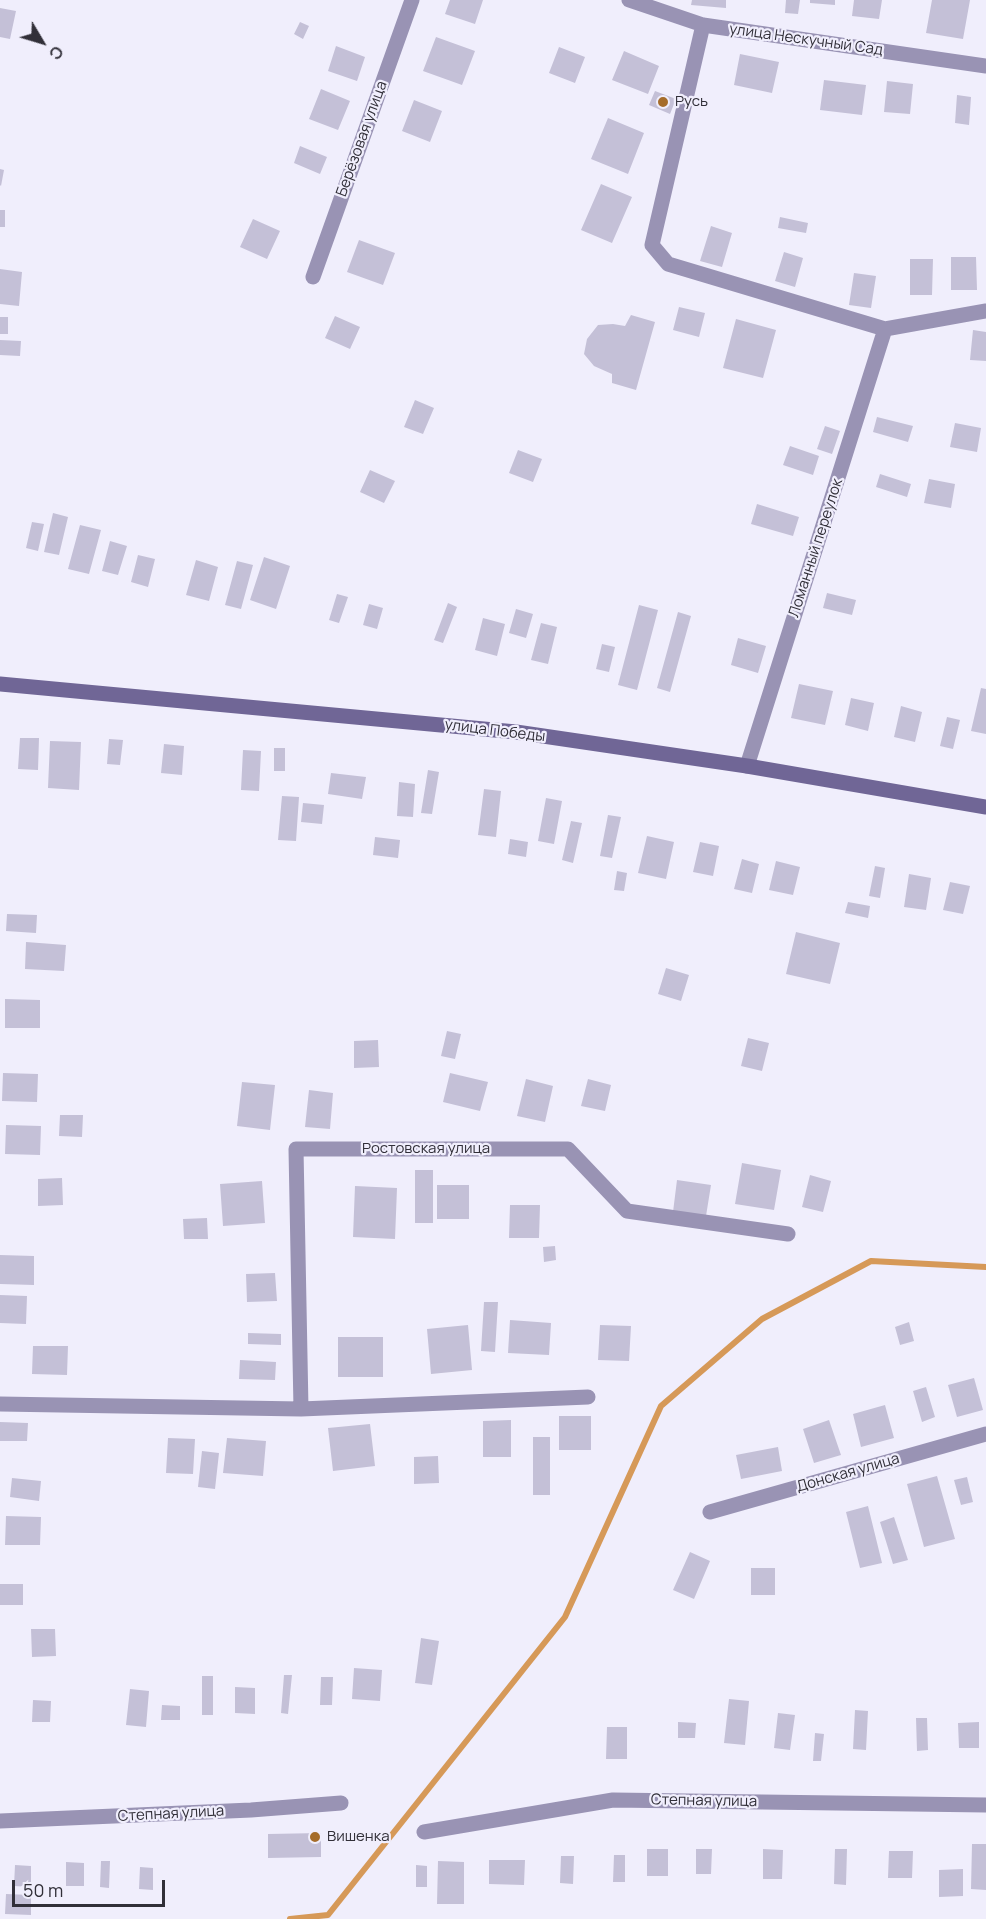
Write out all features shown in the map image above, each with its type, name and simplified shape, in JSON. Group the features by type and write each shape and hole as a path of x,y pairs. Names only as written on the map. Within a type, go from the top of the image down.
{"street":[{"name":"Берёзовая улица","path":"313,277 412,0"},
{"name":"улица Нескучный Сад","path":"629,0 703,25 986,66"},
{"path":"703,25 652,245 668,264 885,329 986,311"},
{"name":"Ломанный переулок","path":"747,766 885,329"},
{"name":"улица Победы","path":"0,684 516,732 747,766 986,807"},
{"name":"Ростовская улица","path":"301,1409 296,1149 568,1149 627,1211 788,1234"},
{"path":"0,1404 301,1409 588,1397"},
{"name":"Донская улица","path":"710,1512 986,1434"},
{"name":"Степная улица","path":"424,1832 613,1800 986,1805"},
{"name":"Степная улица","path":"0,1821 251,1810 341,1803"}],"building":[{"path":"450,0 483,0 475,24 445,14"},
{"path":"692,0 726,0 726,8 691,5"},
{"path":"786,0 800,0 798,14 785,13"},
{"path":"810,0 835,0 835,5 810,3"},
{"path":"854,0 882,0 879,19 852,16"},
{"path":"932,0 970,0 963,39 926,33"},
{"path":"0,8 16,11 10,39 0,37"},
{"path":"300,22 309,26 303,39 294,34"},
{"path":"436,37 475,51 462,85 423,71"},
{"path":"336,46 365,57 357,81 328,71"},
{"path":"559,47 585,57 575,83 549,73"},
{"path":"624,51 659,66 648,94 612,80"},
{"path":"740,54 779,62 772,93 734,85"},
{"path":"824,80 866,85 862,115 820,110"},
{"path":"887,81 913,84 910,114 884,112"},
{"path":"321,89 350,101 338,130 309,119"},
{"name":"Русь","path":"655,91 676,99 670,114 649,105"},
{"path":"957,95 971,97 969,125 955,123"},
{"path":"414,100 442,111 430,142 402,131"},
{"path":"608,118 644,133 628,174 591,159"},
{"path":"300,146 327,157 320,174 294,163"},
{"path":"0,169 4,170 1,186 0,185"},
{"path":"601,184 632,197 612,243 581,230"},
{"path":"0,210 5,210 5,227 0,227"},
{"path":"780,217 808,223 806,233 778,228"},
{"path":"253,219 280,231 267,259 240,247"},
{"path":"711,226 732,233 722,267 700,261"},
{"path":"359,240 395,253 383,285 347,272"},
{"path":"784,252 803,258 795,287 775,281"},
{"path":"951,257 976,257 977,290 951,290"},
{"path":"910,259 933,259 932,295 910,295"},
{"path":"0,269 22,272 19,306 0,304"},
{"path":"854,273 876,276 871,308 849,305"},
{"path":"679,307 705,313 699,337 673,330"},
{"path":"631,315 655,322 636,390 612,383 612,374 594,366 584,354 587,339 598,325 625,326"},
{"path":"335,316 360,327 350,349 325,338"},
{"path":"0,317 8,317 8,334 0,334"},
{"path":"736,319 776,330 763,378 723,368"},
{"path":"973,330 986,332 986,361 970,360"},
{"path":"0,340 21,341 20,356 0,355"},
{"path":"415,400 434,408 423,434 404,427"},
{"path":"877,417 913,426 908,442 873,432"},
{"path":"955,423 981,428 977,452 950,447"},
{"path":"825,426 840,431 832,454 817,449"},
{"path":"790,446 819,456 813,475 783,465"},
{"path":"518,450 542,459 533,482 509,473"},
{"path":"370,470 395,481 384,503 360,492"},
{"path":"880,474 911,484 907,497 876,487"},
{"path":"929,479 955,484 951,508 924,503"},
{"path":"757,504 799,517 793,536 751,524"},
{"path":"53,513 68,517 59,555 44,552"},
{"path":"32,522 44,524 38,551 26,548"},
{"path":"80,525 101,530 89,574 68,569"},
{"path":"110,541 127,546 118,575 102,571"},
{"path":"138,555 155,559 148,587 131,582"},
{"path":"264,557 290,566 276,609 250,600"},
{"path":"196,560 218,567 209,601 186,595"},
{"path":"237,561 253,565 241,609 225,605"},
{"path":"827,593 856,600 852,615 823,608"},
{"path":"337,594 348,597 339,623 329,620"},
{"path":"448,603 457,607 443,643 434,640"},
{"path":"369,604 383,608 377,629 363,625"},
{"path":"639,605 658,610 637,690 618,685"},
{"path":"516,609 533,614 526,638 509,633"},
{"path":"678,612 691,616 670,692 657,688"},
{"path":"483,618 505,624 497,656 475,650"},
{"path":"541,623 557,627 548,664 531,660"},
{"path":"738,638 766,646 758,673 731,665"},
{"path":"602,644 615,647 609,672 596,669"},
{"path":"799,684 833,691 825,725 791,718"},
{"path":"981,688 986,689 986,734 971,731"},
{"path":"851,698 874,703 868,731 845,725"},
{"path":"901,706 922,712 915,742 894,737"},
{"path":"947,717 960,720 953,749 940,746"},
{"path":"20,738 39,738 38,770 18,769"},
{"path":"109,739 123,740 120,765 107,764"},
{"path":"50,741 81,742 79,790 48,788"},
{"path":"164,744 184,746 182,775 161,773"},
{"path":"274,748 285,748 285,771 274,771"},
{"path":"243,750 261,751 259,791 241,790"},
{"path":"428,770 439,772 432,814 421,813"},
{"path":"331,773 366,777 362,799 328,794"},
{"path":"399,782 415,784 413,817 397,816"},
{"path":"484,789 501,791 496,837 478,835"},
{"path":"282,796 299,797 296,841 278,840"},
{"path":"546,798 562,801 554,844 538,841"},
{"path":"303,803 324,805 322,824 301,822"},
{"path":"608,815 621,817 612,858 600,856"},
{"path":"571,821 582,823 573,863 562,860"},
{"path":"647,836 674,842 666,879 638,873"},
{"path":"375,837 400,840 398,858 373,855"},
{"path":"510,839 528,842 526,857 508,854"},
{"path":"700,842 719,846 713,876 693,872"},
{"path":"742,859 759,864 752,893 734,889"},
{"path":"776,861 800,867 793,895 769,890"},
{"path":"875,866 885,868 880,898 869,896"},
{"path":"617,871 627,873 624,891 614,890"},
{"path":"909,874 931,878 926,910 904,907"},
{"path":"950,882 970,886 963,914 943,910"},
{"path":"848,902 870,906 868,918 845,913"},
{"path":"7,914 37,915 36,933 6,931"},
{"path":"796,932 840,943 830,984 786,974"},
{"path":"26,942 66,945 64,971 25,969"},
{"path":"666,968 689,975 681,1001 658,994"},
{"path":"5,999 40,1000 40,1028 5,1028"},
{"path":"447,1031 461,1034 455,1059 441,1056"},
{"path":"748,1038 769,1043 762,1071 741,1066"},
{"path":"378,1040 379,1067 354,1068 354,1041"},
{"path":"3,1073 38,1074 37,1102 2,1101"},
{"path":"450,1073 488,1082 480,1111 443,1102"},
{"path":"526,1079 553,1086 545,1122 517,1116"},
{"path":"588,1079 611,1085 605,1111 581,1106"},
{"path":"242,1082 275,1085 270,1130 237,1126"},
{"path":"309,1090 333,1093 330,1129 305,1127"},
{"path":"60,1115 83,1115 82,1137 59,1136"},
{"path":"6,1125 41,1126 40,1155 5,1154"},
{"path":"742,1163 781,1170 774,1210 735,1204"},
{"path":"415,1170 433,1170 433,1223 415,1223"},
{"path":"810,1175 831,1181 823,1212 802,1207"},
{"path":"62,1178 63,1205 38,1206 38,1179"},
{"path":"677,1180 711,1185 706,1216 673,1212"},
{"path":"262,1181 265,1223 223,1226 220,1184"},
{"path":"437,1185 469,1185 469,1219 437,1219"},
{"path":"355,1186 397,1188 395,1239 353,1237"},
{"path":"510,1205 540,1205 539,1238 509,1238"},
{"path":"207,1218 208,1239 184,1239 183,1219"},
{"path":"555,1246 556,1260 544,1262 543,1247"},
{"path":"0,1255 34,1256 34,1285 0,1284"},
{"path":"275,1273 277,1301 247,1302 246,1274"},
{"path":"0,1295 27,1296 26,1324 0,1323"},
{"path":"484,1302 498,1302 495,1352 481,1351"},
{"path":"510,1320 551,1323 549,1355 508,1353"},
{"path":"909,1322 914,1341 900,1345 895,1327"},
{"path":"468,1325 472,1370 431,1374 427,1329"},
{"path":"600,1325 631,1326 629,1361 598,1360"},
{"path":"248,1333 281,1334 281,1345 248,1344"},
{"path":"338,1337 383,1337 383,1377 338,1377"},
{"path":"33,1346 68,1346 67,1375 32,1374"},
{"path":"240,1360 276,1362 275,1380 239,1379"},
{"path":"974,1378 983,1410 957,1417 948,1385"},
{"path":"926,1387 935,1417 922,1422 913,1391"},
{"path":"885,1405 894,1438 861,1447 853,1414"},
{"path":"559,1416 591,1416 591,1450 559,1450"},
{"path":"511,1420 511,1457 483,1457 483,1421"},
{"path":"829,1420 841,1455 814,1463 803,1429"},
{"path":"0,1422 28,1423 27,1441 0,1441"},
{"path":"370,1424 375,1466 333,1471 328,1428"},
{"path":"533,1437 550,1437 550,1495 533,1495"},
{"path":"168,1438 195,1439 193,1474 166,1473"},
{"path":"227,1438 266,1441 263,1476 223,1473"},
{"path":"778,1447 782,1471 741,1479 736,1455"},
{"path":"202,1451 219,1453 215,1489 198,1487"},
{"path":"438,1456 439,1483 414,1484 414,1457"},
{"path":"937,1476 955,1539 924,1547 907,1484"},
{"path":"967,1477 973,1502 961,1505 954,1480"},
{"path":"12,1478 41,1481 39,1501 10,1497"},
{"path":"868,1506 882,1563 860,1568 846,1512"},
{"path":"6,1516 41,1517 40,1545 5,1545"},
{"path":"894,1517 908,1560 893,1564 880,1522"},
{"path":"690,1552 710,1561 694,1599 673,1590"},
{"path":"751,1568 775,1568 775,1595 751,1595"},
{"path":"0,1584 23,1584 23,1605 0,1605"},
{"path":"31,1629 55,1629 56,1656 32,1657"},
{"path":"421,1638 439,1641 432,1685 415,1683"},
{"path":"354,1668 382,1670 380,1701 352,1699"},
{"path":"284,1675 292,1675 288,1714 281,1713"},
{"path":"202,1676 213,1676 213,1715 202,1715"},
{"path":"321,1677 333,1677 332,1705 320,1705"},
{"path":"235,1687 255,1688 255,1714 235,1713"},
{"path":"130,1689 149,1691 146,1727 126,1725"},
{"path":"729,1699 749,1701 745,1745 724,1743"},
{"path":"33,1700 51,1701 50,1722 32,1722"},
{"path":"162,1705 180,1706 180,1720 161,1720"},
{"path":"855,1710 868,1711 866,1750 853,1749"},
{"path":"778,1713 795,1715 790,1750 774,1748"},
{"path":"916,1718 927,1718 928,1750 917,1751"},
{"path":"678,1722 696,1723 695,1738 678,1738"},
{"path":"979,1722 979,1748 959,1748 958,1723"},
{"path":"607,1727 627,1727 627,1759 606,1759"},
{"path":"815,1733 824,1734 821,1761 813,1761"},
{"path":"321,1833 321,1857 268,1858 268,1834"},
{"path":"972,1844 986,1844 986,1890 971,1889"},
{"path":"647,1849 668,1849 668,1876 647,1876"},
{"path":"696,1849 712,1849 711,1874 696,1874"},
{"path":"763,1849 783,1850 782,1879 763,1879"},
{"path":"835,1849 847,1849 846,1885 834,1884"},
{"path":"889,1851 913,1851 912,1878 888,1878"},
{"path":"614,1855 625,1855 625,1882 613,1882"},
{"path":"561,1856 574,1856 573,1884 560,1883"},
{"path":"489,1860 525,1860 524,1885 489,1884"},
{"path":"101,1861 110,1861 109,1888 100,1887"},
{"path":"438,1861 464,1862 464,1904 437,1904"},
{"path":"66,1862 84,1863 84,1886 66,1886"},
{"path":"15,1865 31,1866 31,1887 14,1886"},
{"path":"416,1865 427,1866 427,1887 416,1887"},
{"path":"140,1867 153,1868 153,1890 139,1889"},
{"path":"963,1869 963,1896 939,1897 939,1870"},
{"path":"6,1894 31,1895 31,1915 5,1914"}],"waterway":[{"path":"290,1919 328,1915 565,1617 661,1406 762,1319 871,1261 986,1267"}],"place":[{"name":"Русь","path":"663,102"},
{"name":"Вишенка","path":"315,1837"}]}
